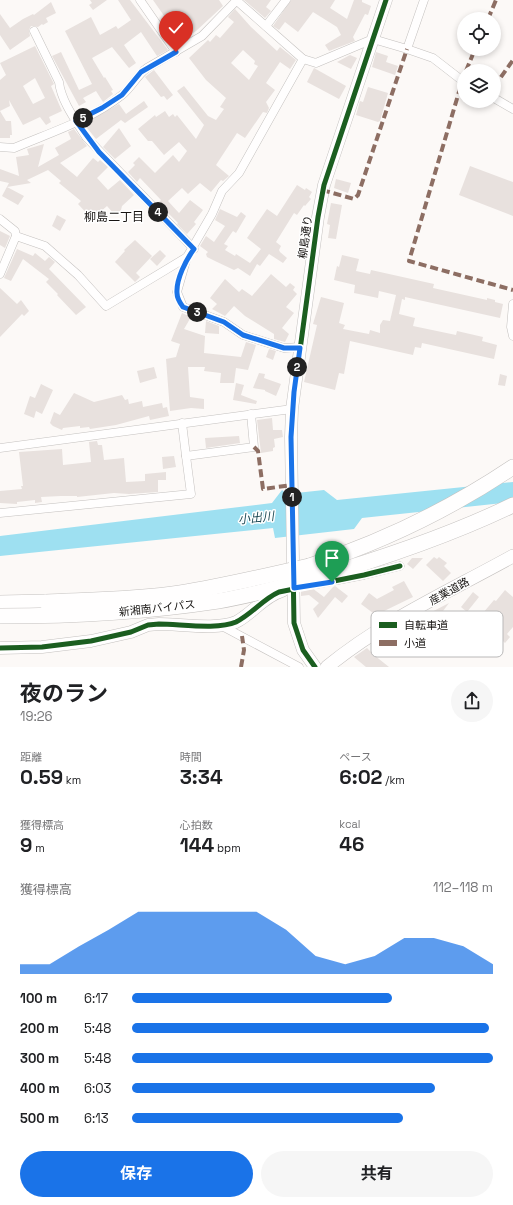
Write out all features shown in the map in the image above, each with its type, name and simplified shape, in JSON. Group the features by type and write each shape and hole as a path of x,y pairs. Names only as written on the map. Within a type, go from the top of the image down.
{"highway":[{"path":"310,572 410,527 460,501 513,467"},
{"path":"310,572 400,551 489,517 513,505"},
{"name":"新湘南バイパス","path":"0,603 109,600 179,593 269,575 310,572"},
{"name":"新湘南バイパス","path":"0,616 81,615 189,605 251,594 310,572"}],"main road":[{"name":"産業道路","path":"413,611 513,556"},
{"name":"産業道路","path":"327,667 371,635"}],"street":[{"path":"140,0 176,52"},
{"path":"0,147 14,148 102,108 122,95 141,72 202,36 236,0 303,59 316,63 373,39 434,58 457,76"},
{"path":"266,26 286,0"},
{"name":"柳島通り","path":"294,588 292,409 321,195 386,0"},
{"path":"407,49 424,0"},
{"path":"34,31 60,82 60,89 76,121 99,152 194,249"},
{"path":"16,236 45,246 78,275 106,306 187,257 194,249 212,214 219,195 240,173 303,59"},
{"path":"501,102 513,109"},
{"path":"0,219 15,231 16,236 0,274"},
{"path":"187,257 177,292 183,307 224,322 243,335 284,348 300,348"},
{"path":"513,304 511,327 513,336"},
{"path":"0,448 292,409"},
{"path":"186,456 254,447 251,414"},
{"path":"0,513 191,494 182,423"},
{"path":"0,648 42,646 91,641 130,632 148,625 221,625 235,622 244,617 276,593 400,566"},
{"path":"294,588 296,634 303,650 315,667"},
{"path":"221,625 299,667"}],"water":[{"name":"小出川","path":"513,482 513,502 362,518 354,529 275,538 273,528 0,556 0,536 272,503 282,490 287,494 324,490 337,500"}],"building":[{"path":"90,0 107,0 93,10 89,5 92,3"},
{"path":"118,0 130,0 168,50 157,56 141,32 124,45 136,63 129,68 112,47 92,58 113,90 111,91 113,94 103,102 96,91 83,98 86,102 79,106 52,56 61,52 79,90 92,84 65,31 91,17 100,35 116,26 118,29 131,20"},
{"path":"153,0 219,0 223,6 196,31 181,42 179,39 176,42 170,33 174,30"},
{"path":"244,0 271,0 266,7 271,11 265,18"},
{"path":"291,0 335,0 330,8 347,19 354,0 362,0 362,2 371,6 368,15 365,14 353,37 355,41 329,51 325,45 341,35 337,27 313,12 298,32 285,22 279,30 273,26"},
{"path":"51,2 56,13 46,18 48,22 43,25 42,24 38,27 31,26 29,30 30,36 10,50 0,35 0,14 10,28 23,19 33,14 34,15"},
{"path":"235,9 251,27 277,51 280,47 296,60 290,69 280,62 266,83 275,90 266,102 269,108 267,113 263,112 245,138 237,133 216,165 229,176 223,181 221,180 211,192 200,183 188,194 182,188 168,201 179,213 190,200 203,210 194,222 196,224 187,234 158,203 161,200 140,178 137,182 128,172 135,165 133,163 139,157 155,173 173,155 179,162 187,151 179,142 164,155 152,141 148,141 138,129 155,115 156,117 165,111 169,117 173,114 175,117 177,115 196,139 204,125 177,91 184,86 208,116 216,120 224,109 220,107 226,98 206,80 189,58 208,40 210,42 216,35 220,38 234,22 228,17","holes":["243,50 255,61 254,64 258,66 249,80 231,63"]},
{"path":"35,46 54,84 51,86 62,111 49,117 51,122 46,125 40,117 23,125 9,100 10,106 0,111 0,80 6,75 0,63","holes":["35,78 45,98 33,104 23,86"]},
{"path":"376,52 388,56 386,62 398,66 395,75 372,67"},
{"path":"350,55 357,58 351,69 337,62"},
{"path":"314,68 346,86 339,99 307,82"},
{"path":"154,70 173,95 167,100 164,96 161,97 145,77"},
{"path":"368,87 388,93 380,121 378,122 356,115 360,101 363,102"},
{"path":"144,101 148,107 125,123 121,120 96,139 84,124 119,104 126,114"},
{"path":"0,111 6,121 11,121 12,135 10,135 10,138 0,138"},
{"path":"119,128 131,146 115,159 103,147"},
{"path":"74,129 87,146 60,163 77,177 93,158 98,162 100,160 108,167 97,178 108,190 120,180 134,195 122,206 121,210 115,215 107,206 92,219 78,204 81,201 59,183 61,181 48,170 27,180 31,183 7,187 24,196 18,205 2,196 9,183 0,181 0,169 19,176 16,157 29,155 27,149 44,144 38,167 59,155 55,148 71,139 68,132"},
{"path":"470,166 513,182 513,216 459,195"},
{"path":"336,179 351,183 348,193 334,188"},
{"path":"297,185 312,192 309,197 311,199 305,206 304,205 297,215 294,213 276,242 281,246 279,250 280,252 287,258 283,263 269,254 260,266 257,264 250,276 238,268 234,270 207,257 206,254 208,252 200,246 206,236 214,242 225,226 215,220 220,209 237,217 241,212 246,216 236,233 233,231 224,244 228,246 225,250 235,256 236,254 250,263 261,249 247,238 267,209 277,216"},
{"path":"331,203 342,205 336,239 328,238 330,225 327,224"},
{"path":"57,215 66,220 60,231 52,226"},
{"path":"0,231 10,236 5,248 0,245"},
{"path":"135,240 152,256 136,273 140,277 135,282 115,262 125,251 124,250"},
{"path":"17,249 33,256 35,253 45,261 49,257 55,262 49,269 86,307 76,315 46,282 49,279 23,259 11,281 4,278"},
{"path":"160,250 166,256 157,266 150,259"},
{"path":"342,255 359,259 356,271 370,274 371,270 434,284 433,288 487,300 487,298 503,304 500,318 405,297 405,300 402,299 399,314 415,318 413,326 456,335 457,331 483,337 482,341 497,345 494,359 422,343 421,348 415,347 413,355 350,341 344,374 339,373 335,390 304,382 317,325 313,324 321,297 344,303 339,323 345,325 343,329 369,334 370,330 380,333 380,325 383,320 390,321 396,295 379,291 378,298 354,293 355,285 334,280 337,266 339,267"},
{"path":"271,274 286,287 290,283 295,287 293,290 297,294 286,307 294,313 282,328 289,334 285,342 274,339 274,334 245,316 234,306 225,316 212,309 217,304 210,298 225,279 239,292 242,289 252,296"},
{"path":"0,288 17,304 21,300 29,311 24,316 22,314 0,337"},
{"path":"182,313 191,317 184,329 205,336 204,353 241,357 246,342 256,345 248,370 236,368 234,383 220,383 221,373 204,371 205,367 188,367 190,397 204,399 204,409 191,408 170,411 166,359 176,357 180,344 171,341"},
{"path":"206,321 219,326 219,334 205,333"},
{"path":"269,349 276,351 273,360 266,357"},
{"path":"154,367 157,378 140,383 137,371"},
{"path":"259,373 265,374 264,378 281,384 276,396 265,390 253,388"},
{"path":"500,374 507,376 505,386 498,385"},
{"path":"236,383 244,385 241,395 257,401 256,404 233,400"},
{"path":"41,384 53,390 42,414 36,411 34,418 24,414 30,396 35,398"},
{"path":"74,393 94,402 122,395 125,400 128,399 129,404 142,401 143,407 162,403 163,408 167,407 169,416 150,420 149,416 116,425 90,429 89,427 80,428 80,426 63,428 62,430 53,426 50,423 54,412 60,415"},
{"path":"272,418 273,430 282,430 283,437 274,439 275,447 273,448 273,451 261,453 257,420"},
{"path":"239,436 240,443 206,448 205,438"},
{"path":"97,441 98,445 102,445 104,460 124,458 126,482 145,481 145,474 166,472 166,480 158,480 158,492 129,494 114,493 77,497 41,497 42,502 35,503 35,500 17,502 17,504 0,503 0,491 22,489 21,486 23,486 19,452 62,449 63,465 91,462 89,442"},
{"path":"174,456 176,467 163,469 162,457"},
{"path":"434,557 437,559 439,557 447,563 444,566 451,573 443,581 426,565"},
{"path":"412,558 423,558 413,569 407,564"},
{"path":"404,581 413,597 384,611 371,612 361,604 369,593 377,599 394,590 392,587"},
{"path":"335,586 348,596 342,603 335,597 318,618 313,609 319,603 309,595 301,596 301,591 312,588 324,597"},
{"path":"505,590 513,597 513,627 507,634 510,637 505,643 503,641 503,611 485,611 494,600 496,601"},
{"path":"473,592 479,597 468,611 461,607"},
{"path":"449,603 443,611 434,611"},
{"path":"367,648 371,652 371,657 376,657 389,667 366,667 354,657"}],"marked path":[{"path":"491,12 496,0"},
{"path":"322,190 354,199 358,195 407,49"},
{"path":"469,64 472,56"},
{"path":"501,77 513,60"},
{"path":"457,99 409,261 513,290"},
{"path":"254,447 258,451 263,489 292,485"},
{"path":"241,667 244,650 242,636"}],"cycle path":[{"path":"315,667 303,650 294,623 291,437 292,409 318,217 324,185 386,0"},
{"path":"0,648 42,647 91,641 131,632 148,625 219,626 242,619 279,592 364,575 400,566"}],"district":[{"name":"柳島二丁目","path":"114,217"}],"route":[{"path":"176,52 141,72 122,95 102,108 76,121 86,137 99,152 194,249 187,257 178,284 178,299 183,307 224,322 243,335 284,348 300,348 292,409 291,437 294,588 332,582"}]}
